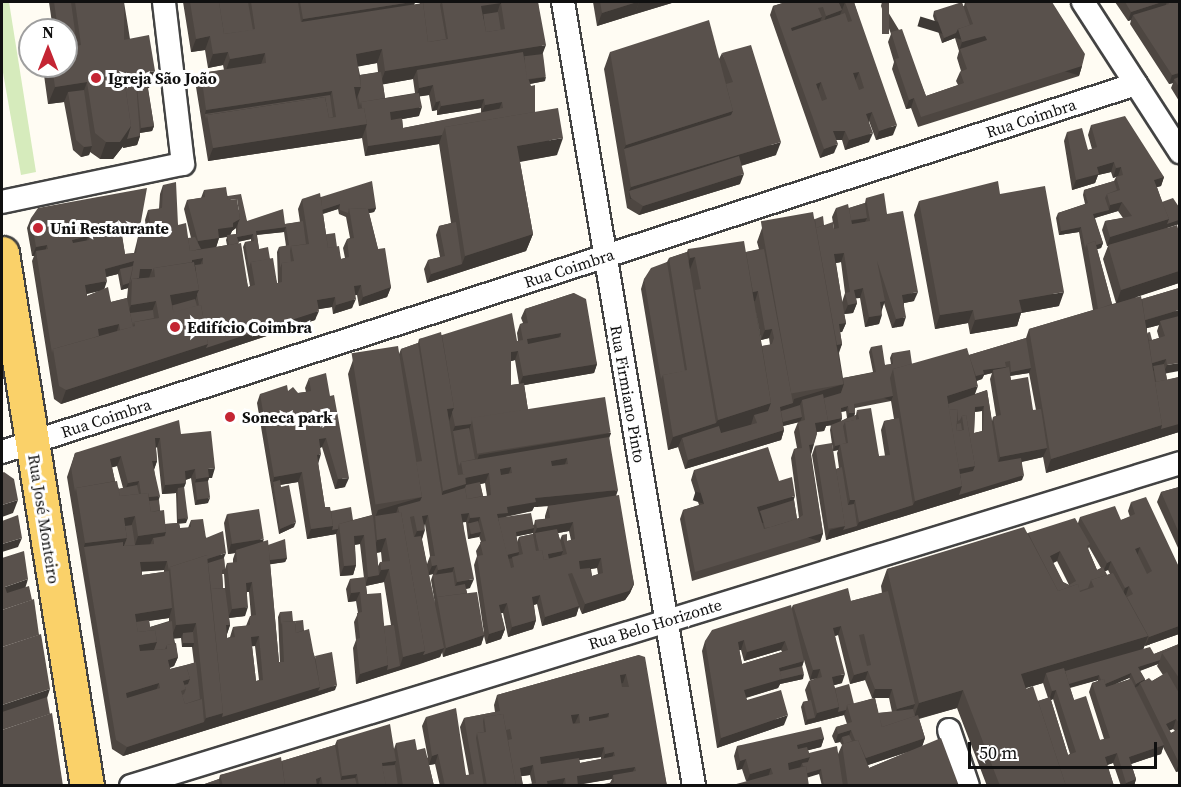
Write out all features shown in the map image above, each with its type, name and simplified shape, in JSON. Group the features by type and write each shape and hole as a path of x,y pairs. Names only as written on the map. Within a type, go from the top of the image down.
{"main road":[{"name":"Rua José Monteiro","path":"2,253 17,447 87,786"}],"street":[{"path":"2,202 183,164 164,2"},
{"name":"Rua Firmiano Pinto","path":"563,2 694,786"},
{"path":"1083,2 1179,152"},
{"name":"Rua Coimbra","path":"17,447 1136,84"},
{"name":"Rua Belo Horizonte","path":"131,786 1179,463"},
{"path":"949,730 968,786"}],"green space":[{"path":"2,2 9,2 18,59 18,78 21,78 36,172 21,175 2,67"}],"building":[{"path":"54,2 71,2 73,18 56,18"},
{"name":"Igreja São João","path":"75,2 112,2 118,41 149,35 155,71 124,77 131,126 120,142 106,142 95,133 87,82 55,87 54,78 78,78 78,46 81,45"},
{"path":"111,2 124,2 124,42 111,42"},
{"path":"190,2 219,2 224,34 255,29 251,2 298,2 301,22 423,3 428,42 448,39 442,2 538,2 546,45 385,71 382,49 356,54 361,87 354,87 358,109 364,108 367,124 213,148 207,115 325,97 329,118 336,117 332,91 206,110 201,73 266,63 265,53 230,59 228,52 213,54 210,36 196,39","holes":["501,3 505,29 486,32 481,6"]},
{"path":"219,2 248,2 253,30 224,34"},
{"path":"300,2 412,2 303,19"},
{"path":"423,2 441,2 446,39 428,42"},
{"path":"600,2 637,2 602,13"},
{"path":"786,2 842,2 839,3 842,10 826,16 823,7 818,8 822,17 791,28 792,31 845,13 848,22 852,21 845,2 854,2 897,125 879,131 872,112 866,114 873,133 849,140 845,131 833,131 838,144 824,149 773,6","holes":["859,72 864,88 859,90 853,73","821,82 827,99 822,101 816,84"]},
{"path":"882,2 889,2 889,34 882,34"},
{"path":"962,2 970,25 944,38 934,11"},
{"path":"965,2 1052,2 1085,54 1082,66 921,117 914,98 909,100 895,59 899,58 891,32 902,29 926,96 964,83 960,72 967,69 960,49 987,40 985,36 962,42 958,29 973,24"},
{"path":"1125,2 1162,2 1131,12"},
{"path":"1168,2 1179,2 1179,73 1172,75 1133,15 1169,4"},
{"path":"498,12 501,30 486,32 483,14"},
{"path":"709,20 733,111 626,145 610,52"},
{"path":"751,45 781,142 631,187 624,149 731,115 733,111 726,84 733,82 722,53"},
{"path":"523,52 531,86 535,85 535,112 445,127 442,135 368,146 367,124 361,102 419,93 422,107 390,112 391,120 402,118 403,128 503,108 502,102 485,105 484,99 441,106 440,101 436,102 433,85 419,88 417,70"},
{"path":"543,54 546,77 527,79 524,56"},
{"path":"381,72 385,98 361,102 360,106 358,96 361,87 360,75"},
{"path":"1179,77 1179,87 1174,79"},
{"path":"136,82 140,136 127,139 131,126 125,84"},
{"path":"147,84 154,126 141,128 137,86"},
{"path":"84,90 92,146 84,147 76,140 68,92"},
{"path":"330,95 333,117 329,118 325,97 207,115 206,119 205,114"},
{"path":"558,108 563,138 517,146 533,234 465,256 445,127"},
{"path":"1125,116 1164,177 1154,180 1169,219 1110,237 1105,221 1132,216 1122,202 1110,205 1107,194 1120,190 1116,177 1123,175 1121,167 1116,168 1114,162 1097,167 1099,174 1076,180 1067,132 1082,128 1088,150 1097,147 1091,125"},
{"path":"739,156 744,174 643,206 631,198 629,191"},
{"path":"372,181 376,208 349,208 348,213 340,210 340,204 322,210 321,197"},
{"path":"998,181 1000,194 1045,186 1064,292 1019,300 1022,312 975,320 973,310 940,315 919,201"},
{"path":"1114,181 1117,190 1107,194 1105,198 1109,210 1093,214 1103,243 1096,245 1095,241 1087,244 1085,248 1081,227 1061,231 1058,213 1088,203 1084,190"},
{"path":"176,182 178,225 186,223 190,251 241,243 248,287 255,285 251,262 273,258 277,283 282,282 282,263 294,261 291,246 309,244 302,199 320,193 328,248 339,246 341,259 349,257 347,239 354,238 349,208 368,209 378,249 385,248 391,287 363,297 361,285 354,286 356,299 336,305 335,297 317,300 319,311 206,348 208,344 197,294 199,290 195,265 203,264 203,258 154,268 152,272 152,269 140,269 139,278 132,279 130,283 134,261 105,269 107,281 85,285 87,296 108,287 111,302 127,298 133,327 120,330 119,324 98,329 99,336 53,349 52,353 36,251 48,249 47,245 36,247 31,218 38,208 147,188 140,227 121,228 125,254 136,253 138,237 152,235 148,210 162,208 163,185","holes":["88,236 89,240 73,243 72,240"]},
{"path":"226,187 228,200 237,199 240,219 233,223 233,227 218,229 219,238 198,241 187,200 205,197 204,190"},
{"path":"884,193 887,214 903,211 918,292 902,295 906,317 896,319 877,261 885,301 880,302 882,315 869,317 863,288 854,290 857,303 848,305 845,293 850,292 844,253 834,254 846,323 839,324 842,344 837,345 816,228 833,222 834,229 839,228 836,208 848,204 852,224 870,221 866,198"},
{"path":"241,194 247,221 283,209 285,224 303,221 306,244 291,246 291,262 282,263 280,268 279,247 289,245 286,227 256,231 259,249 268,247 270,259 251,262 249,267 245,242 254,241 253,234 237,237 239,243 229,245 227,235 237,234 240,219 237,199 228,200 228,196"},
{"path":"1173,198 1179,207 1179,220 1167,224 1169,219 1162,202"},
{"path":"865,203 867,218 851,220 849,208"},
{"path":"813,212 843,384 791,394 761,221"},
{"path":"823,216 824,225 816,228 815,219"},
{"path":"456,222 462,264 431,274 428,260 445,256 439,226"},
{"path":"1177,225 1179,271 1121,290 1108,245"},
{"path":"335,233 337,247 328,248 326,234"},
{"path":"195,237 201,249 190,251 188,238"},
{"path":"744,241 771,403 718,420 695,290 701,289 695,257 690,258 688,249"},
{"path":"1095,241 1112,304 1098,309 1087,244"},
{"path":"764,249 793,403 780,407 784,430 688,460 682,438 719,426 721,433 757,423 754,415 768,411 771,403 762,346 772,344 774,338 772,329 765,330 758,291 753,292 746,252"},
{"path":"687,252 716,423 673,437 663,375 687,370 669,258"},
{"path":"194,262 199,290 170,295 173,310 201,305 208,344 66,390 59,386 53,349 135,326 134,322 159,318 156,301 131,305 132,279 155,277 154,268"},
{"path":"667,262 685,371 663,375 661,379 644,279 651,268"},
{"path":"133,266 129,283 123,285 120,269"},
{"path":"1179,288 1179,310 1145,320 1142,299"},
{"path":"574,293 586,299 597,364 523,376 518,351 511,352 511,385 524,383 528,410 472,420 471,424 455,426 442,335 512,313 517,341 523,340 520,324 528,323 525,309","holes":["561,333 561,337 528,344 527,339"]},
{"path":"1141,296 1162,425 1051,459 1029,329"},
{"path":"195,299 197,306 174,312 172,306"},
{"path":"153,310 154,318 134,322 133,326 130,313"},
{"path":"1179,316 1179,363 1167,365 1166,359 1152,363 1149,341 1165,336 1160,321"},
{"path":"441,332 454,408 447,409 458,475 465,474 466,484 443,491 419,339"},
{"path":"1150,332 1152,340 1149,340 1147,333"},
{"path":"1026,338 1031,368 1011,372 1010,361 1005,362 1006,367 983,370 984,374 976,376 969,355"},
{"path":"418,343 442,495 465,488 467,499 491,495 489,473 465,478 461,462 609,437 618,490 535,498 536,502 507,507 508,513 497,514 511,568 514,567 512,557 523,554 519,537 533,534 536,551 542,550 544,560 567,554 562,535 567,534 567,541 575,539 573,522 537,528 535,520 550,518 548,506 619,495 634,584 629,591 585,604 572,573 568,574 579,606 545,617 540,595 532,597 536,620 512,627 507,603 499,605 505,629 489,634 477,556 483,555 480,542 486,541 480,517 470,518 469,513 461,514 474,579 457,582 454,567 438,570 437,565 432,566 430,556 435,556 428,515 422,516 425,530 417,531 414,516 410,517 414,537 421,536 444,648 423,655 425,651 401,512 398,507 420,501 422,497 416,462 422,461 401,349","holes":["567,458 568,464 552,466 551,461","511,467 512,473 501,475 500,469","601,558 603,573 592,576 590,568 580,569 579,561"]},
{"path":"882,345 885,365 893,364 892,353 910,350 912,364 893,369 890,378 893,396 854,404 855,413 849,413 848,406 841,408 842,418 828,421 824,398 841,393 843,378 876,372 871,347"},
{"path":"398,346 422,497 376,504 352,353"},
{"path":"967,348 978,386 947,396 962,486 915,501 893,369"},
{"path":"1164,364 1167,380 1156,382 1153,366"},
{"path":"1009,367 1011,380 1028,377 1033,410 1041,409 1047,448 1000,457 993,417 1001,415 993,370"},
{"path":"326,373 330,396 334,395 349,478 338,479 326,438 319,439 321,454 317,455 325,507 330,507 333,526 311,529 302,472 274,477 260,394 287,385 288,391 293,387 298,393 311,391 309,378"},
{"path":"1179,377 1179,424 1161,429 1155,382"},
{"path":"987,390 998,462 1021,458 1024,475 959,495 962,486 960,474 973,471 975,466 966,415 958,421 958,409 949,410 948,404","holes":["984,406 983,431 974,433 975,407"]},
{"path":"823,394 828,421 815,423 817,434 814,444 809,445 823,533 695,572 683,510 704,504 694,470 768,447 779,481 792,477 795,496 757,507 764,529 799,518 803,515 794,449 802,448 798,422 805,420 802,400"},
{"path":"605,397 611,433 477,454 472,418"},
{"path":"800,405 802,417 783,422 781,411"},
{"path":"871,408 879,456 890,455 884,421 899,418 913,505 859,522 855,500 850,500 840,444 848,443 845,422 859,419 857,410"},
{"path":"958,409 956,431 964,430 962,416 966,415 975,466 959,469 949,410"},
{"path":"856,415 856,420 845,422 843,426 846,443 835,446 831,425"},
{"path":"179,420 181,434 211,431 215,468 208,469 209,477 196,479 195,469 185,471 186,483 165,485 160,438 155,438 157,461 152,461 160,496 149,497 148,493 141,494 139,481 128,483 121,456 110,459 115,481 76,488 75,492 71,467 75,453"},
{"path":"961,423 962,430 956,431 957,424"},
{"path":"469,428 475,459 461,462 459,466 453,431"},
{"path":"832,443 845,526 828,529 815,446"},
{"path":"842,467 848,505 854,504 857,526 843,530 845,526 836,469"},
{"path":"2,473 14,479 18,500 2,505"},
{"path":"280,480 281,487 289,485 296,522 280,529 273,482"},
{"path":"117,481 120,496 148,493 151,512 164,510 166,532 138,536 135,516 124,518 127,538 85,543 76,488"},
{"path":"208,481 210,498 197,499 195,483"},
{"path":"480,482 483,496 467,499 466,485"},
{"path":"137,485 139,494 120,496 118,489"},
{"path":"184,487 188,518 178,519 178,488"},
{"path":"1179,487 1179,533 1161,492"},
{"path":"1146,497 1179,567 1179,626 1149,637 1127,597 1133,594 1129,586 1125,588 1111,561 1107,563 1080,517 1115,506 1121,520 1135,514 1131,502","holes":["1140,547 1152,571 1147,574 1135,549"]},
{"path":"159,500 160,510 151,512 149,501"},
{"path":"794,500 797,519 765,528 760,511"},
{"path":"351,507 353,520 339,524 338,529 332,530 331,511"},
{"path":"259,509 264,539 232,544 227,514"},
{"path":"401,512 425,651 403,657 389,569 381,570 380,562 390,561 386,538 377,540 375,516"},
{"path":"531,513 534,528 516,532 519,552 507,555 498,518"},
{"path":"18,515 22,538 2,544 2,521"},
{"path":"373,515 379,575 368,577 364,535 354,536 356,565 344,566 339,524"},
{"path":"1075,518 1090,544 1087,546 1097,570 1103,567 1107,575 1091,580 1088,588 1079,591 1078,584 1058,591 1028,533","holes":["1060,551 1076,581 1069,585 1063,582 1050,556"]},
{"path":"203,519 206,538 223,531 226,553 207,559 207,555 170,567 172,608 135,614 138,632 155,630 157,642 139,645 140,651 167,649 167,645 176,643 178,657 168,660 170,669 186,665 190,679 183,681 186,689 181,691 185,704 202,699 204,722 127,747 116,740 84,547 123,542 123,546 154,544 153,538 165,536 165,524 179,523 180,528 191,527 191,520","holes":["167,561 169,571 142,575 140,562","159,683 160,688 127,698 126,693"]},
{"path":"478,521 481,532 471,534 468,524"},
{"path":"132,525 135,545 124,546 127,538 125,526"},
{"path":"1024,527 1058,591 1078,584 1080,592 1094,587 1091,580 1113,573 1148,636 1021,674 1026,689 1033,686 1066,786 1000,786 963,690 919,703 887,569"},
{"path":"557,529 563,551 548,554 549,559 544,560 542,550 539,551 535,533"},
{"path":"285,539 287,558 270,560 268,545"},
{"path":"268,540 279,662 284,662 282,622 295,621 296,633 309,629 320,687 222,717 211,589 225,588 230,625 226,625 227,638 235,637 233,627 250,625 250,616 256,615 252,582 246,583 248,607 232,609 227,563 237,562 236,550","holes":["259,636 263,680 256,681 251,637"]},
{"path":"24,551 28,579 5,587 7,593 29,586 32,600 2,610 2,558"},
{"path":"207,555 223,713 206,718 196,623 176,625 170,567"},
{"path":"224,558 223,588 211,589 208,563"},
{"path":"453,572 455,586 465,584 467,593 437,598 433,575"},
{"path":"365,577 367,594 381,593 388,665 360,674 356,639 360,638 357,613 362,612 360,592 351,593 350,579"},
{"path":"848,588 851,601 888,591 915,704 897,709 892,689 875,689 868,671 854,675 841,626 833,628 845,674 832,677 839,707 817,713 809,681 822,677 820,669 813,670 793,605","holes":["864,634 871,665 867,666 859,635"]},
{"path":"477,592 484,635 446,648 437,597"},
{"path":"34,599 39,635 2,647 2,610"},
{"path":"791,605 804,661 779,668 782,679 744,690 747,700 781,690 788,715 721,738 705,641 712,630","holes":["744,640 747,652 785,641 788,650 742,664 738,642"]},
{"path":"292,611 293,621 282,622 281,625 280,612"},
{"path":"149,620 150,627 172,621 174,644 167,645 165,649 154,650 157,642 155,630 138,632 136,622"},
{"path":"303,620 304,630 296,633 295,621"},
{"path":"394,625 400,666 387,670 384,626"},
{"path":"193,632 194,643 183,643 183,633"},
{"path":"41,634 50,689 2,705 2,647"},
{"path":"1179,644 1162,653 1160,660 1138,667 1145,679 1136,684 1131,673 1105,684 1104,679 1101,680 1099,675 1069,684 1065,671 1150,647 1154,654"},
{"path":"1179,646 1179,678 1162,653"},
{"path":"332,652 337,685 318,691 320,687 315,656"},
{"path":"639,655 645,657 667,786 594,786 614,782 613,775 636,771 635,767 577,776 578,786 566,786 565,778 547,781 548,786 528,786 528,784 536,783 533,765 520,768 523,785 516,786 508,740 512,739 510,729 506,730 503,714 484,717 484,732 477,733 484,786 445,786 438,754 432,756 426,717 456,708 466,775 474,774 464,718 500,711 497,695","holes":["626,674 629,687 622,687 620,675","609,713 609,717 589,721 589,717","579,714 580,723 573,724 571,715","604,747 605,754 614,752 615,756 580,763 579,758 541,764 540,757"]},
{"path":"196,662 200,699 185,704 182,695 186,689 184,685 188,684 190,679 186,665"},
{"path":"802,666 804,674 782,679 780,672"},
{"path":"1064,668 1074,700 1086,696 1100,740 1110,738 1092,683 1104,679 1106,687 1131,679 1164,745 1129,757 1136,779 1126,783 1117,753 1105,757 1114,786 1066,786 1038,701 1050,697 1068,755 1076,752 1056,690 1052,691 1046,673"},
{"path":"1167,672 1179,693 1179,723 1176,719 1166,724 1171,733 1179,729 1179,763 1140,683 1149,678 1152,681"},
{"path":"849,684 854,704 847,705 846,710 838,712 835,688"},
{"path":"47,697 50,714 2,730 2,712"},
{"path":"875,698 882,727 918,715 925,738 866,758 851,730 838,734 836,727 852,722 847,705"},
{"path":"811,700 815,718 807,719 803,702"},
{"path":"913,709 915,716 882,727 878,713"},
{"path":"52,713 63,786 2,786 2,730"},
{"path":"503,714 516,786 487,786 477,733 486,732 484,717"},
{"path":"390,724 396,761 382,763 386,786 359,786 357,774 342,776 337,740"},
{"path":"821,727 824,738 797,745 798,749 807,747 810,757 788,763 789,770 806,766 809,786 729,786 773,774 771,768 750,774 746,759 740,761 737,746"},
{"path":"849,735 852,741 844,744 842,737"},
{"path":"941,738 959,786 848,786 842,744 858,740 869,768"},
{"path":"415,739 417,750 425,748 434,786 403,786 396,743"},
{"path":"335,745 341,780 355,778 357,786 323,786 321,777 316,779 317,786 285,786 282,761"},
{"path":"837,746 843,786 824,786 821,769 807,773 806,766 802,763 808,762 809,753"},
{"path":"281,757 285,786 223,786 220,775"},
{"path":"395,765 398,786 386,786 382,766"},
{"path":"219,779 220,786 199,786"}],"place":[{"name":"Igreja São João","path":"96,78"},
{"name":"Uni Restaurante","path":"38,228"},
{"name":"Edifício Coimbra","path":"175,327"},
{"name":"Soneca park","path":"230,417"}]}
